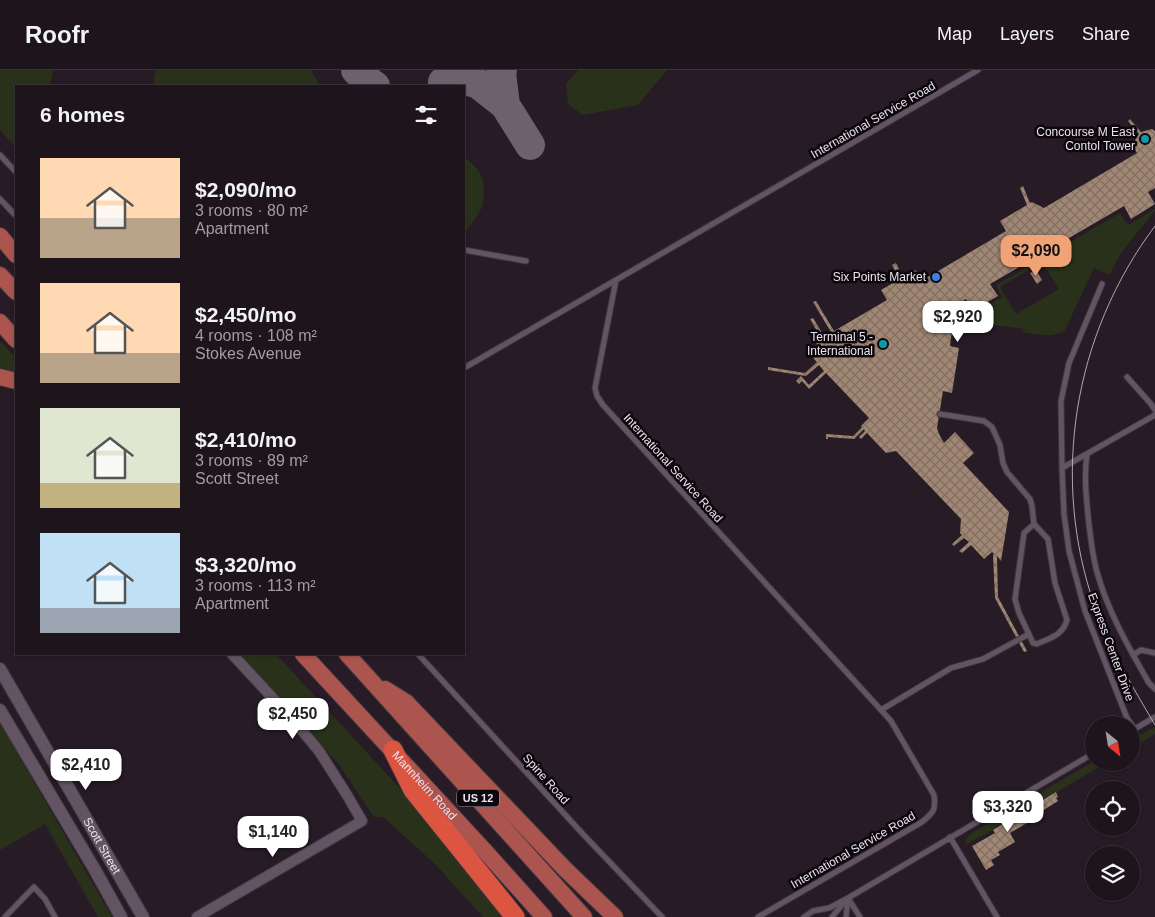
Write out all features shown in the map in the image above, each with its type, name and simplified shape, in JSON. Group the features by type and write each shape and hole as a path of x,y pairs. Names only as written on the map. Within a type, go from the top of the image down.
{"highway":[{"path":"393,750 413,790 515,917"}],"main road":[{"path":"0,236 15,254"},
{"path":"0,275 15,291"},
{"path":"0,322 15,339"},
{"path":"0,377 15,381"},
{"name":"Mannheim Road","path":"304,655 544,917"},
{"name":"US 12","path":"348,655 584,917"},
{"path":"370,680 406,702 565,869 615,917"}],"street":[{"path":"197,917 362,821 319,751 233,655"},
{"name":"Scott Street","path":"0,669 143,917"},
{"name":"Scott Street","path":"0,710 121,917"}],"lane":[{"name":"International Service Road","path":"758,917 922,822 932,814 935,807 934,795 891,721 603,405 597,396 595,388 616,280 978,70"},
{"path":"0,154 15,171"},
{"path":"0,199 15,215"},
{"path":"465,250 526,261"},
{"path":"465,367 616,280"},
{"name":"Express Center Drive","path":"1102,284 1069,363 1062,401 1064,514 1070,551 1085,610 1126,716"},
{"path":"1127,377 1152,404 1155,410"},
{"path":"940,414 984,420 992,427 1000,445 1003,463 1007,472 1030,499 1034,524 1048,539 1055,583 1067,620 1066,626 1059,634 1037,644 1033,643 1019,613 1015,599 1024,533 1034,524"},
{"path":"1062,468 1155,415"},
{"path":"1087,454 1085,470 1087,505 1097,571 1107,603 1133,655 1155,689"},
{"path":"881,710 951,668 983,659 1029,634"},
{"path":"1133,655 1141,650 1155,652"},
{"name":"Spine Road","path":"419,655 581,832 662,917"},
{"path":"1140,726 1155,717"},
{"path":"804,917 848,898 1085,758"},
{"path":"950,837 997,917"},
{"path":"5,917 34,887 45,899 55,917"},
{"path":"832,917 848,898"},
{"path":"846,917 848,898"},
{"path":"848,898 860,917"}],"green space":[{"path":"0,70 53,70 50,85 15,85 15,147 0,130"},
{"path":"156,70 311,70 319,85 153,85"},
{"path":"578,70 667,70 638,105 583,115 568,104 566,84"},
{"path":"465,157 476,168 483,180 484,186 482,207 465,234"},
{"path":"1155,209 1123,250 1109,275 1094,268 1065,330 1060,333 1044,335 1022,332 1023,329 971,322 972,315 1002,297 996,285 1120,213 1128,225","holes":["1042,262 1059,289 1016,314 1000,287"]},
{"path":"0,341 15,357 15,373 0,368"},
{"path":"241,655 277,655 420,810 506,917 483,917 434,863 383,817 374,817 339,765"},
{"path":"0,723 112,917 98,917 45,824 0,850"},
{"path":"1155,727 1155,734 1140,743 1140,735"},
{"path":"1085,766 1085,771 1093,771 965,845 967,838 973,832"}],"building":[{"name":"Terminal 5 - International","path":"1130,119 1141,132 1152,129 1155,131 1155,188 1148,192 1155,204 1131,219 1124,206 990,284 998,296 973,310 966,299 957,307 954,315 950,346 959,348 952,393 943,391 937,428 944,443 955,432 974,453 963,463 1009,512 1001,561 997,556 998,597 1027,651 1024,652 995,598 994,554 992,552 984,559 971,545 962,553 959,551 969,542 964,538 954,546 952,544 962,535 960,533 961,519 896,451 886,453 867,433 861,439 859,437 865,431 864,429 854,439 828,437 826,439 826,434 853,436 869,418 826,373 809,389 802,381 799,384 796,381 801,376 809,385 824,371 819,365 806,376 768,370 768,367 805,373 817,362 814,359 817,341 821,338 810,319 813,318 824,336 831,332 813,302 816,301 834,331 887,300 881,290 900,279 892,265 896,263 903,277 914,270 928,277 1006,231 1000,221 1027,205 1020,188 1023,186 1030,203 1032,202 1044,208 1137,153 1132,145 1139,134 1128,121"},
{"path":"1036,270 1042,280 1037,284 1030,273"},
{"path":"1056,792 1058,801 1010,833 1015,842 998,852 1000,855 991,860 994,865 986,870 972,846 995,833 993,830"}],"taxiway":[{"path":"356,70 374,85"},
{"path":"502,70 505,105"},
{"path":"443,82 463,80 477,83 505,105 530,145"}],"tram line":[{"path":"1155,226 1127,268 1105,314 1088,361 1077,409 1073,459 1074,509 1081,558 1095,607 1114,653 1155,725"}],"place":[{"name":"Concourse M East Contol Tower","path":"1145,139"},
{"name":"Six Points Market","path":"936,277"},
{"name":"Terminal 5 - International","path":"883,344"}]}
